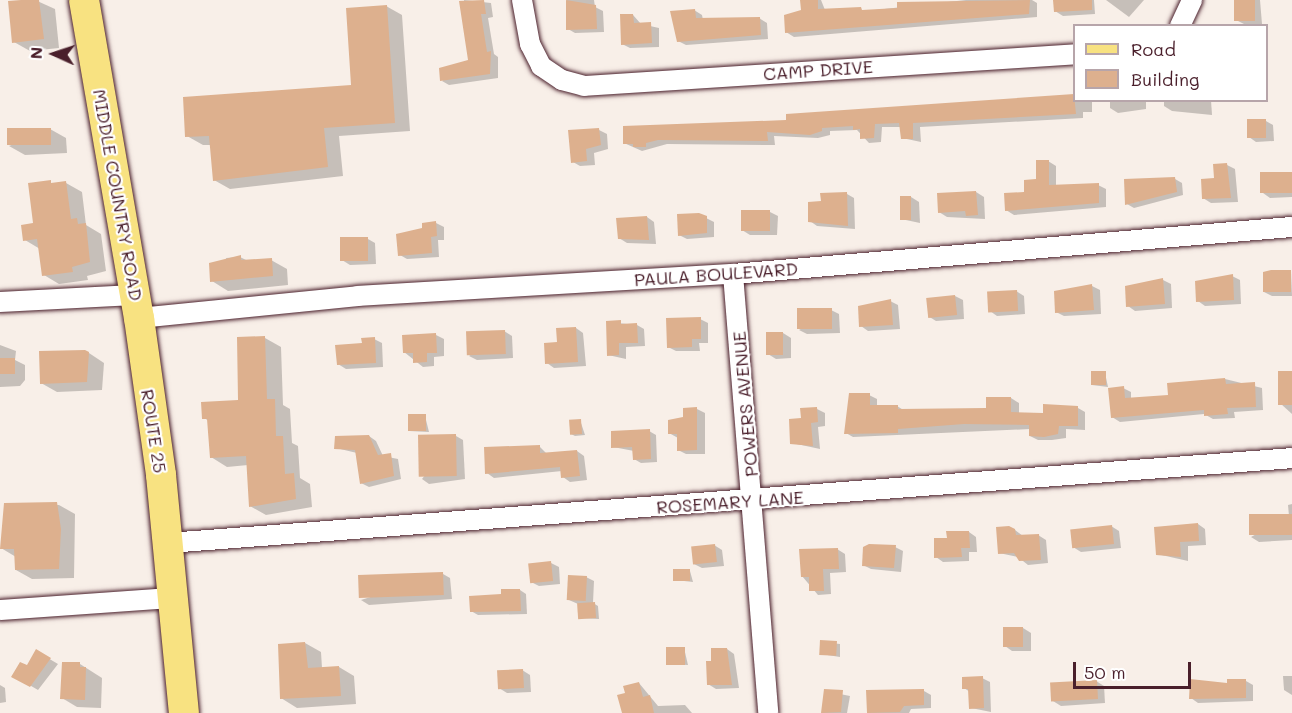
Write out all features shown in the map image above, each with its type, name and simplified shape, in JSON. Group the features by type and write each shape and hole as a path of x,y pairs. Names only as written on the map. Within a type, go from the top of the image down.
{"main road":[{"name":"MIDDLE COUNTRY ROAD","path":"84,0 137,307"},
{"name":"ROUTE 25","path":"137,307 168,543"},
{"path":"168,543 184,713"}],"street":[{"name":"CAMP DRIVE","path":"522,0 530,44 542,66 562,80 584,86 1073,54"},
{"path":"1181,24 1192,0"},
{"name":"PAULA BOULEVARD","path":"0,302 137,307 358,296 733,274 1292,227"},
{"name":"POWERS AVENUE","path":"733,274 753,500 768,713"},
{"name":"ROSEMARY LANE","path":"168,543 1292,458"},
{"path":"0,610 172,598"}],"building":[{"path":"39,0 44,39 12,43 8,1"},
{"path":"484,0 486,14 481,14 487,52 491,51 490,74 440,81 439,68 468,60 459,1"},
{"path":"566,0 596,5 597,29 566,30"},
{"path":"800,0 818,0 818,9 861,7 862,10 897,8 897,2 1030,0 1029,14 785,33 784,15 801,10"},
{"path":"1053,0 1092,0 1092,10 1054,12"},
{"path":"1234,0 1255,0 1255,21 1234,21"},
{"path":"387,5 395,123 324,128 328,167 213,181 209,136 185,137 183,97 351,85 346,8"},
{"path":"695,9 696,18 760,17 761,35 677,42 670,11"},
{"path":"620,14 633,14 634,23 651,22 652,43 621,45"},
{"path":"1073,94 1076,114 913,123 913,139 901,139 899,123 875,124 874,138 860,139 860,129 853,130 853,126 822,128 822,131 810,135 767,132 768,141 658,140 646,143 646,147 623,144 623,126 786,120 786,114"},
{"path":"1247,119 1266,119 1266,138 1247,138"},
{"path":"7,128 51,128 51,145 7,145"},
{"path":"599,128 601,145 586,149 587,161 571,163 568,130"},
{"path":"1036,160 1049,160 1049,185 1099,183 1099,203 1005,211 1004,193 1024,192 1024,180 1036,179"},
{"path":"1227,163 1231,198 1202,199 1201,179 1214,178 1213,164"},
{"path":"1260,172 1292,172 1292,193 1260,193"},
{"path":"1175,177 1177,192 1125,205 1124,179"},
{"path":"51,180 51,183 66,181 71,219 77,218 78,224 86,223 90,262 72,267 73,272 42,276 37,239 23,241 21,225 33,223 28,183"},
{"path":"976,191 978,215 966,216 965,211 938,213 937,193"},
{"path":"847,192 848,226 808,222 808,202 821,201 820,193"},
{"path":"900,196 911,196 911,220 900,220"},
{"path":"741,210 770,210 770,231 741,231"},
{"path":"699,213 707,216 707,233 678,236 677,214"},
{"path":"647,216 649,240 618,239 616,218"},
{"path":"436,221 437,236 431,237 432,253 398,256 396,234 422,228 422,223"},
{"path":"340,237 368,237 368,261 340,261"},
{"path":"241,255 241,260 272,258 273,276 210,282 209,263"},
{"path":"1291,270 1291,292 1263,292 1263,272"},
{"path":"1233,274 1234,300 1196,302 1195,281"},
{"path":"1163,278 1165,304 1126,307 1125,286"},
{"path":"1092,284 1094,310 1055,313 1054,291"},
{"path":"1017,290 1018,311 988,313 987,292"},
{"path":"955,295 957,315 928,318 926,298"},
{"path":"891,299 893,325 859,327 858,306"},
{"path":"797,308 832,308 832,329 797,329"},
{"path":"701,317 701,339 692,339 692,347 667,348 666,318"},
{"path":"621,320 621,324 637,323 638,343 619,343 619,355 607,356 606,321"},
{"path":"576,327 578,362 545,364 544,343 557,342 556,328"},
{"path":"505,330 506,354 467,355 466,331"},
{"path":"766,332 783,332 783,355 766,355"},
{"path":"436,333 437,353 427,353 427,362 413,363 413,353 403,353 402,335"},
{"path":"265,336 267,399 275,399 276,436 283,436 285,474 294,473 296,499 249,507 246,456 210,458 207,419 202,419 201,402 238,400 237,337"},
{"path":"375,337 376,363 337,365 335,345 362,343 361,338"},
{"path":"85,350 89,352 87,382 40,384 39,351"},
{"path":"0,358 15,358 15,374 0,374"},
{"path":"1091,371 1106,371 1106,385 1091,385"},
{"path":"1278,371 1292,371 1292,405 1278,405"},
{"path":"1225,378 1226,384 1255,382 1256,407 1227,408 1228,414 1204,416 1204,410 1111,418 1108,388 1124,386 1125,398 1168,395 1167,383"},
{"path":"849,393 870,393 870,405 898,405 898,409 986,408 986,397 1011,397 1011,412 1043,413 1043,404 1078,406 1078,426 1059,426 1058,434 1044,437 1029,436 1029,425 964,424 898,429 898,433 844,434"},
{"path":"697,407 697,450 677,451 677,434 668,434 668,420 683,417 683,408"},
{"path":"817,407 818,422 811,423 813,446 790,444 789,419 801,418 800,408"},
{"path":"408,414 426,414 426,431 408,431"},
{"path":"581,419 582,434 570,435 569,420"},
{"path":"650,429 651,459 633,460 632,447 611,448 611,431"},
{"path":"456,434 457,476 419,477 418,435"},
{"path":"369,435 378,455 391,453 394,476 360,484 355,450 334,449 335,436"},
{"path":"540,445 540,453 577,450 580,476 561,478 560,467 485,474 484,447"},
{"path":"57,502 61,529 59,569 15,570 14,549 0,549 4,503"},
{"path":"1249,514 1292,514 1292,535 1249,535"},
{"path":"1198,523 1199,541 1180,542 1181,557 1156,555 1154,527"},
{"path":"1112,525 1114,544 1072,548 1070,529"},
{"path":"1009,526 1015,529 1016,535 1039,534 1041,560 1019,561 1014,553 998,554 996,527"},
{"path":"946,531 969,531 970,548 961,548 962,557 934,558 934,538 947,538"},
{"path":"715,544 717,562 693,564 691,547"},
{"path":"869,544 896,545 894,568 862,566 863,547"},
{"path":"838,548 839,569 823,569 824,591 809,591 809,577 801,577 799,549"},
{"path":"551,561 553,581 530,583 528,563"},
{"path":"673,569 690,569 690,581 673,581"},
{"path":"443,572 444,595 359,598 358,575"},
{"path":"568,575 587,576 586,601 567,600"},
{"path":"501,589 520,589 521,611 470,612 469,596 501,594"},
{"path":"595,602 596,618 578,619 577,603"},
{"path":"1003,627 1023,627 1023,647 1003,647"},
{"path":"820,640 837,641 836,656 819,655"},
{"path":"305,642 308,668 339,666 341,696 280,699 278,644"},
{"path":"666,647 685,647 685,665 666,665"},
{"path":"711,648 727,648 732,685 707,685 706,661 711,661"},
{"path":"36,649 51,658 30,687 11,677 20,662 27,665"},
{"path":"62,662 80,662 80,667 86,667 85,700 60,699"},
{"path":"523,669 524,688 498,689 497,670"},
{"path":"983,676 984,708 969,709 968,689 962,689 962,677"},
{"path":"1190,679 1227,683 1227,679 1246,679 1246,698 1189,699"},
{"path":"1097,680 1098,699 1051,701 1050,682"},
{"path":"639,682 643,697 650,695 654,713 622,713 617,695 625,693 623,686"},
{"path":"824,689 843,690 841,712 821,713"},
{"path":"924,689 924,705 904,706 900,712 867,713 866,690"}]}
